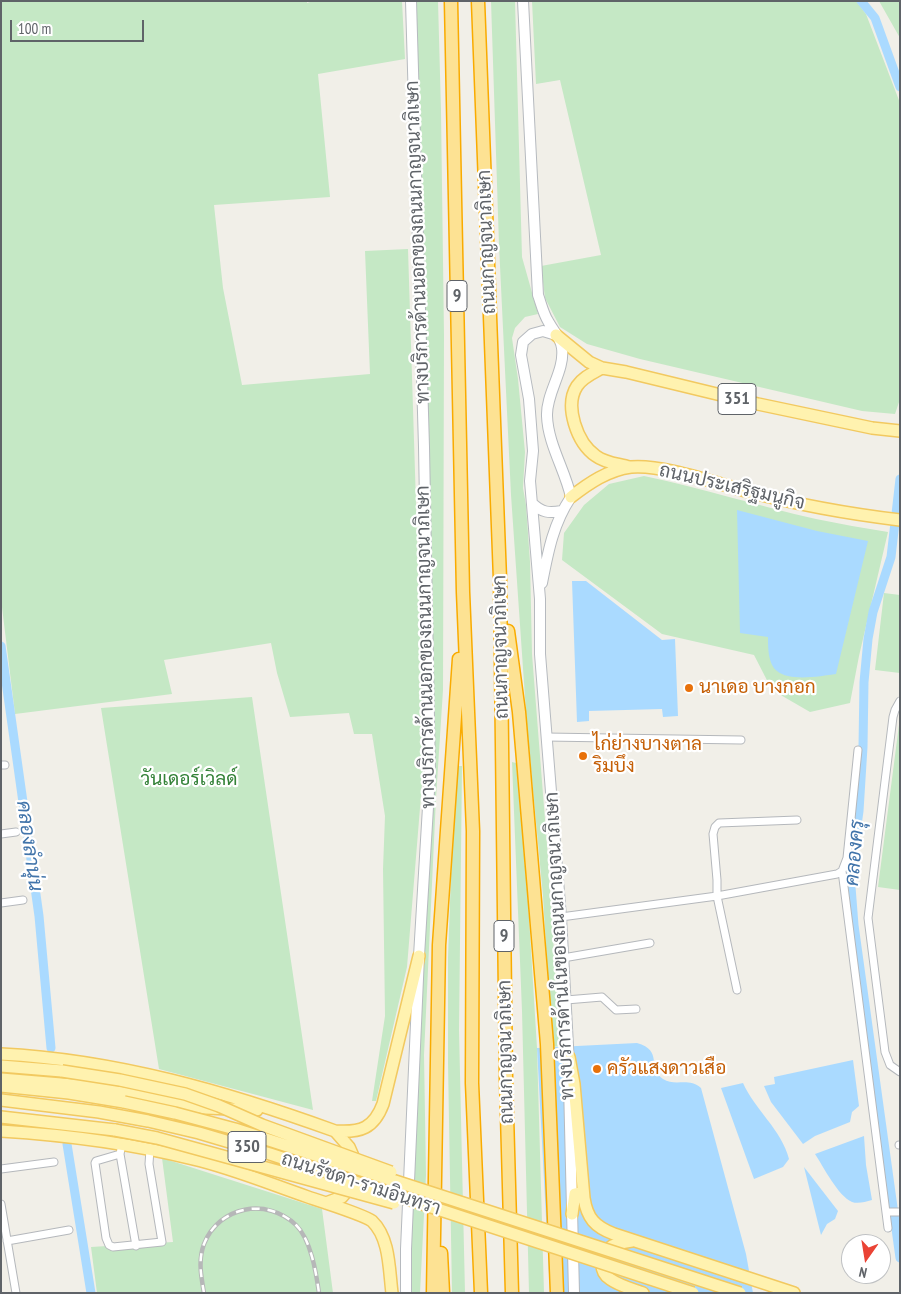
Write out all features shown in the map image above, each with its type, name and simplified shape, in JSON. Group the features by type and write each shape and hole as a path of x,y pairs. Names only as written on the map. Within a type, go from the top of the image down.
{"highway":[{"name":"ถนนกาญจนาภิเษก","path":"451,1 463,592 473,831 472,1083 481,1293"},
{"name":"ถนนกาญจนาภิเษก","path":"478,1 500,578 506,1079 512,1293"},
{"path":"500,578 519,712 547,1044 557,1293"},
{"path":"433,1293 439,945 463,592"},
{"path":"436,1173 443,1293"}],"main road":[{"name":"ทางบริการด้านนอกของถนนกาญจนาภิเษก","path":"406,1293 406,1249 419,956 430,774 411,1"},
{"path":"523,1 538,295 547,319 562,348 562,357 546,414 553,444 568,482 571,497"},
{"name":"ทางบริการด้านในของถนนกาญจนาภิเษก","path":"556,334 543,330 526,337 521,355 529,399 533,452 530,481 540,599 540,654 566,1000 574,1293"},
{"name":"351","path":"556,334 589,362 602,368 758,404 872,428 900,431"},
{"path":"602,368 587,376 574,392 572,400 577,429 583,444 596,457 631,467"},
{"name":"ถนนประเสริฐมนูกิจ","path":"571,497 604,474 631,467 657,469 753,493 864,515 900,520"},
{"name":"ทางบริการด้านในของถนนกาญจนาภิเษก","path":"540,599 550,542 562,510 571,497"},
{"path":"532,503 539,510 546,512 562,510"},
{"path":"1,1054 71,1060 134,1071 190,1084 335,1131 347,1132 365,1128 373,1123 379,1115 386,1095 419,956"},
{"path":"569,1057 574,1084 584,1198 587,1213 596,1225 603,1230 634,1241 794,1293"},
{"name":"ถนนรัชดา-รามอินทรา","path":"1,1066 62,1071 137,1083 202,1099 262,1125 377,1166 455,1199"},
{"path":"1,1079 85,1086 205,1108 257,1110 286,1114"},
{"name":"ถนนรัชดา-รามอินทรา","path":"1,1086 69,1093 124,1102 189,1116 455,1199 740,1293"},
{"name":"ถนนรัชดา-รามอินทรา","path":"1,1100 148,1120 199,1133 270,1154 693,1293"},
{"name":"ถนนรัชดา-รามอินทรา","path":"1,1117 115,1130 157,1138 350,1191 486,1225"},
{"path":"1,1131 53,1134 121,1149 150,1149 214,1165 371,1220 380,1232 385,1244 392,1293"},
{"path":"326,1203 342,1197 355,1182 356,1164 349,1147 335,1131"},
{"path":"572,1214 575,1194 579,1193 584,1198"},
{"path":"634,1241 618,1244 607,1250 602,1262 602,1269 610,1279 639,1292"}],"street":[{"path":"900,701 895,710 868,918 885,1052 890,1065 900,1072"},
{"path":"546,737 741,740"},
{"path":"858,750 847,858 842,871 888,1212 888,1228"},
{"path":"738,990 717,896 712,834 720,823 797,820"},
{"path":"1,834 16,832"},
{"path":"561,917 717,896 837,874 842,871"},
{"path":"1,903 23,900"},
{"path":"563,958 650,943"},
{"path":"566,1000 602,997 616,1010 636,1009"},
{"path":"136,1246 121,1149 95,1163 106,1238 109,1245 113,1247 136,1246 161,1243 149,1164 150,1149"},
{"path":"1,1169 54,1162"},
{"path":"1,1204 16,1293"},
{"path":"888,1212 900,1212"},
{"path":"7,1241 69,1230"}],"green space":[{"path":"1,1 307,1 307,3 313,1 402,1 405,59 318,74 330,197 214,205 223,288 242,385 370,374 365,251 408,249 424,759 407,967 376,1101 372,1101 385,1016 383,869 385,816 372,734 354,734 349,713 290,717 277,673 271,643 164,660 172,694 15,714 1,599"},
{"path":"415,1 438,1 444,335 443,690 424,1055 426,1175 420,1293 411,1293 412,1226 421,977 430,856 435,743"},
{"path":"491,1 515,1 522,257 538,314 525,317 515,328 512,338 525,452 523,488 530,562 532,654 560,1046 552,1047 543,896 527,726 511,495 499,245"},
{"path":"532,1 856,1 866,14 900,103 900,399 895,414 862,411 640,359 587,344 560,327 545,298 541,266 601,255 560,80 536,84"},
{"path":"879,1 900,1 900,38"},
{"path":"644,476 816,519 888,532 850,703 810,712 772,690 754,655 662,634 562,560 564,533 584,505 609,484"},
{"path":"884,593 900,595 900,673 875,670"},
{"name":"วันเดอร์เวิลด์","path":"252,697 313,1110 159,1069 101,708"},
{"path":"900,717 900,890 878,887"},
{"path":"512,762 516,763 528,901 537,1048 544,1293 529,1293 522,1011"},
{"path":"455,766 462,766 459,1030 465,1293 452,1293 448,957"},
{"path":"162,1158 322,1209 333,1293 97,1293 91,1247 173,1242"}],"water":[{"path":"737,510 817,531 868,541 836,674 797,677 783,674 777,671 772,664 769,655 768,637 740,633"},
{"path":"572,581 586,581 662,640 675,639 678,716 663,717 662,709 589,711 589,721 577,722"},
{"path":"637,1043 650,1050 658,1074 663,1079 672,1082 692,1083 701,1088 746,1254 753,1293 550,1293 537,1048"},
{"path":"853,1060 859,1106 852,1112 850,1122 815,1136 803,1144 771,1102 764,1086 775,1084 774,1077"},
{"path":"743,1083 780,1138 789,1159 783,1167 754,1179 721,1088"},
{"path":"864,1136 866,1165 872,1200 854,1203 841,1194 815,1154"},
{"path":"804,1167 838,1211 835,1219 827,1224 821,1235"}],"waterway":[{"name":"คลองครุ","path":"861,1 875,18 900,87"},
{"name":"คลองครุ","path":"900,479 891,557 873,612 868,639 864,682 863,747 859,811 850,874 854,925 900,1258"},
{"name":"คลองลำนุ่น","path":"1,646 39,916 51,1048"},
{"name":"คลองลำนุ่น","path":"67,1144 91,1293"}],"railway":[{"path":"204,1293 201,1256 204,1244 211,1231 232,1214 258,1209 272,1211 284,1216 301,1231 312,1257 319,1293"}],"place":[{"name":"นาเดอ บางกอก","path":"689,688"},
{"name":"ไก่ย่างบางตาล ริมบึง","path":"583,756"},
{"name":"ครัวแสงดาวเสือ","path":"597,1069"}]}
